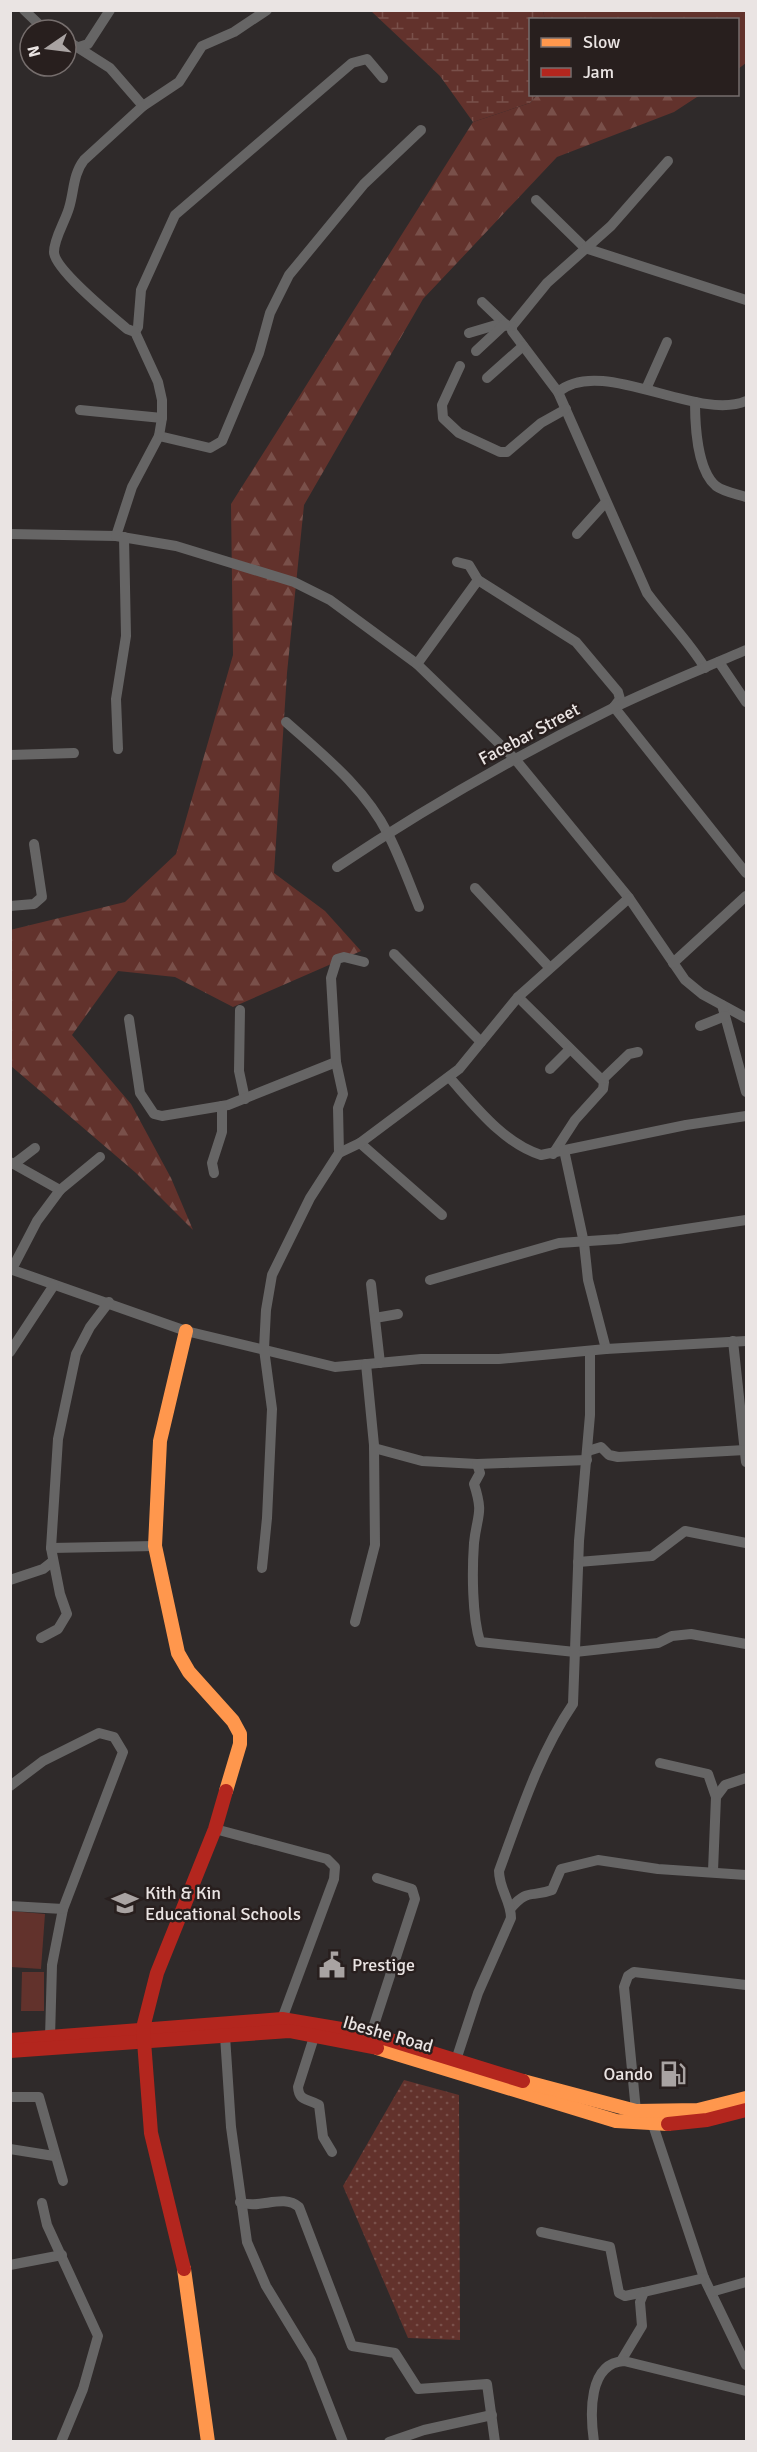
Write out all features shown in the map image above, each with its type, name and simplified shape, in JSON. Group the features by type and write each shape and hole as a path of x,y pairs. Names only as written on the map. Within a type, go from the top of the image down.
{"main road":[{"path":"186,1331 160,1441 155,1546 178,1653 189,1672 233,1721 240,1734 240,1744 215,1828 175,1922 158,1972 143,2034 151,2133 187,2282 208,2442"},
{"name":"Ibeshe Road","path":"10,2051 282,2019 371,2034 556,2091 636,2111 698,2110 747,2098"},
{"name":"Ibeshe Road","path":"10,2040 143,2034 225,2036 273,2032 315,2034 364,2044 616,2121 653,2125 707,2120 747,2110"}],"street":[{"path":"85,48 110,10"},
{"path":"118,749 116,699 126,636 120,536 132,487 159,436 162,400 158,382 135,332 127,329 62,269 54,251 71,201 78,168 143,106 179,82 202,46 234,32 267,10"},
{"path":"78,45 85,48 116,74 143,106"},
{"path":"135,332 138,327 141,290 175,215 352,63 367,59 383,78"},
{"path":"159,436 210,448 222,441 259,353 270,313 288,275 364,184 422,130"},
{"path":"476,351 508,325 548,283 611,226 668,161"},
{"path":"536,200 585,248 747,300"},
{"path":"482,302 508,325 558,392 646,593 663,615 686,638 705,668"},
{"path":"469,333 508,325"},
{"path":"646,389 667,342"},
{"path":"488,378 523,346"},
{"path":"460,366 442,405 443,418 459,433 500,452 507,452 541,423 566,409"},
{"path":"558,392 574,381 598,381 646,389 695,402 737,404 747,401"},
{"path":"695,402 695,430 709,478 721,489 747,497"},
{"path":"80,410 162,418"},
{"path":"577,534 605,502"},
{"path":"10,534 120,536 176,546 312,589 417,664 515,759 629,898 673,963 693,987 747,1018"},
{"path":"457,562 469,565 478,580 576,642 618,692 620,699 614,707 747,873"},
{"path":"417,664 478,580"},
{"name":"Facebar Street","path":"338,867 388,833 515,759 614,707 747,650"},
{"path":"719,662 747,702"},
{"path":"286,722 341,771 368,802 388,833 419,907"},
{"path":"10,755 74,753"},
{"path":"10,906 34,904 42,897 34,844"},
{"path":"476,888 549,967"},
{"path":"673,963 747,896"},
{"path":"262,1568 272,1408 264,1349 266,1310 272,1275 310,1198 339,1153 360,1143 449,1077 468,1059 518,997 629,898"},
{"path":"394,954 481,1042"},
{"path":"339,1153 338,1108 343,1094 336,1062 331,978 337,959 344,957 364,962"},
{"path":"518,997 603,1079"},
{"path":"722,1005 747,1092"},
{"path":"240,1010 239,1071 245,1099"},
{"path":"700,1026 725,1016"},
{"path":"129,1019 140,1093 154,1114 162,1116 222,1106 245,1099 336,1062"},
{"path":"550,1069 570,1049"},
{"path":"553,1154 575,1120 603,1089 603,1079 629,1054 638,1052"},
{"path":"449,1077 494,1125 524,1150 541,1155 686,1125 747,1116"},
{"path":"214,1173 212,1163 222,1132 222,1106"},
{"path":"360,1143 442,1215"},
{"path":"35,1148 12,1163 60,1190"},
{"path":"564,1150 584,1243 588,1280 606,1349"},
{"path":"100,1157 60,1190 37,1221 11,1269 186,1331 335,1367 421,1359 499,1359 606,1349 747,1341"},
{"path":"430,1280 559,1243 584,1243 747,1220"},
{"path":"371,1284 380,1363"},
{"path":"10,1352 54,1285"},
{"path":"41,1638 58,1629 67,1614 52,1562 51,1548 58,1439 76,1354 90,1327 109,1302"},
{"path":"375,1318 398,1314"},
{"path":"733,1341 747,1462"},
{"path":"456,2060 478,1993 511,1918 511,1908 499,1883 499,1871 531,1783 560,1722 573,1704 580,1518 588,1455 590,1351"},
{"path":"355,1622 375,1545 374,1449 366,1364"},
{"path":"374,1449 422,1461 477,1464 588,1455 598,1446 609,1455 618,1457 746,1455"},
{"path":"477,1464 480,1473 474,1484 480,1503 480,1518 474,1542 474,1583 480,1642 575,1652 658,1643 672,1636 691,1634 747,1644"},
{"path":"578,1562 652,1556 685,1531 747,1543"},
{"path":"51,1548 155,1546"},
{"path":"10,1580 43,1569 52,1562"},
{"path":"10,1786 43,1761 99,1733 114,1737 123,1752 63,1909 52,1965 50,2038"},
{"path":"660,1763 708,1774 716,1797 713,1871"},
{"path":"716,1797 725,1785 747,1778"},
{"path":"215,1828 327,1859 335,1867 334,1879 282,2019"},
{"path":"511,1908 529,1892 552,1890 561,1869 597,1860 658,1869 747,1875"},
{"path":"371,2034 415,1899 412,1889 377,1878"},
{"path":"10,1906 63,1909"},
{"path":"636,2111 624,1987 628,1976 634,1972 747,1985"},
{"path":"315,2034 298,2086 298,2094 302,2099 319,2105 322,2137 332,2152"},
{"path":"225,2036 231,2127 247,2242 254,2260 311,2360 343,2442"},
{"path":"10,2097 39,2097 63,2181"},
{"path":"653,2125 704,2278 747,2365"},
{"path":"10,2149 54,2156"},
{"path":"240,2202 254,2206 283,2201 294,2202 299,2207 352,2346 395,2353 418,2389 487,2384 495,2442"},
{"path":"42,2203 47,2225 76,2291 97,2329 98,2342 61,2442"},
{"path":"541,2232 610,2247 619,2293 625,2296 704,2278"},
{"path":"10,2265 62,2255"},
{"path":"711,2292 747,2282"},
{"path":"621,2361 642,2326 640,2302 644,2292"},
{"path":"594,2442 592,2415 597,2379 604,2367 621,2361 747,2391"},
{"path":"389,2442 424,2430 492,2415"}],"green space":[{"path":"371,11 543,11 545,18 529,18 529,96 536,96 530,103 473,122 440,76"},
{"path":"543,11 746,11 746,63 739,68 739,18 545,18"},
{"path":"536,96 698,96 674,112 557,157 423,299 304,505 287,673 274,873 325,911 361,951 233,1007 175,977 118,971 72,1035 131,1104 171,1178 193,1230 136,1173 11,1066 10,930 125,902 176,854 233,655 231,504 473,122 530,103"},
{"path":"11,1911 45,1914 41,1969 11,1967"},
{"path":"22,1972 44,1972 44,2011 21,2011"},
{"path":"404,2080 459,2095 460,2340 408,2338 343,2186"}],"traffic: slow":[{"path":"186,1331 160,1441 155,1546 178,1653 189,1672 233,1721 240,1734 240,1744 226,1791"},
{"path":"377,2048 616,2121 668,2124"},
{"path":"523,2081 636,2111 698,2110 746,2098"},
{"path":"184,2269 208,2442"}],"traffic: jam":[{"path":"184,2269 151,2133 143,2028 157,1973 215,1829 226,1791"},
{"path":"10,2040 282,2019 371,2034 523,2081"},
{"path":"10,2051 289,2031 377,2048"},
{"path":"668,2124 707,2120 746,2110"}],"place":[{"name":"Kith & Kin Educational Schools","path":"125,1903"},
{"name":"Prestige","path":"332,1965"},
{"name":"Oando","path":"673,2074"}]}
